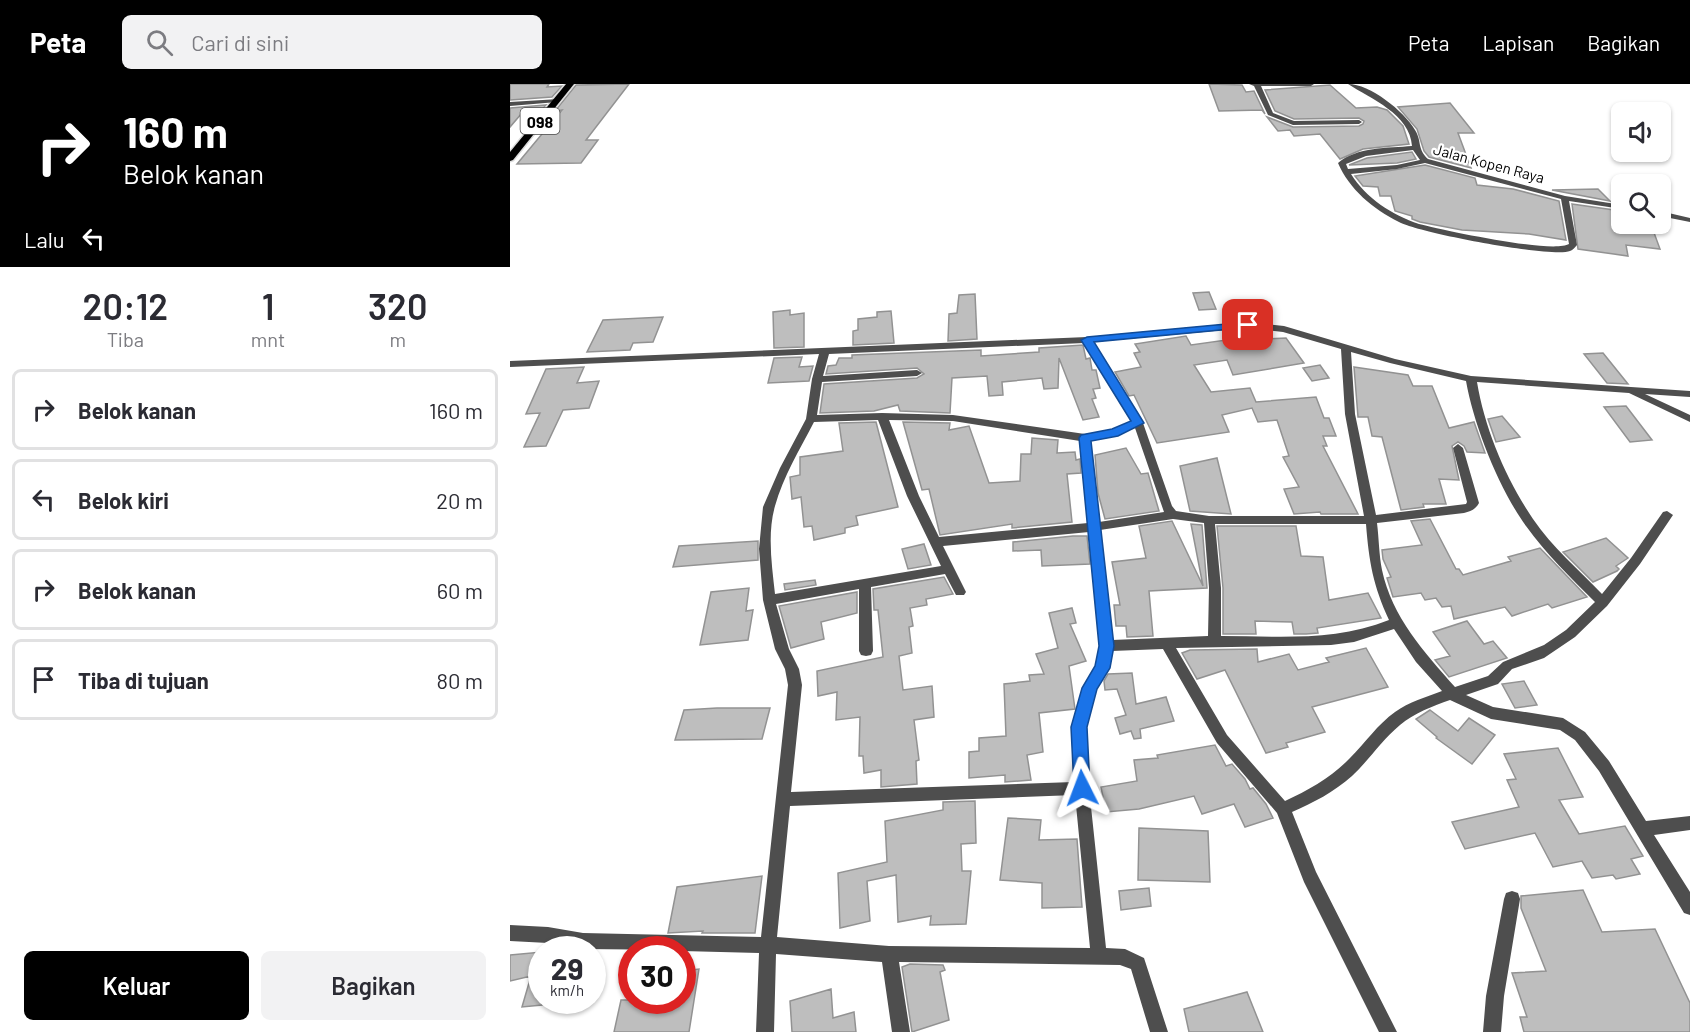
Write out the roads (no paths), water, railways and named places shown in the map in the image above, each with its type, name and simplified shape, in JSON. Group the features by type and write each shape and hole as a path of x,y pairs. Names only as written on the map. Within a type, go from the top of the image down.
{"main road":[{"name":"098","path":"510,158 570,84"}],"street":[{"path":"1251,84 1311,84"},
{"name":"Jalan Kopen Raya","path":"1351,84 1360,87 1404,120 1414,134 1414,148 1425,161 1565,198 1611,205"},
{"path":"1257,85 1268,112 1284,121 1296,124 1359,122"},
{"path":"510,104 557,100"},
{"path":"1414,148 1364,154 1342,163 1351,182 1366,195 1410,224 1552,249 1568,249 1573,246 1565,198"},
{"path":"1345,172 1397,167 1425,161"},
{"path":"1671,216 1690,220"},
{"path":"510,364 1087,340 1248,325 1284,330 1403,364 1471,379 1690,394"},
{"path":"1087,340 1138,423 1164,503 1173,515"},
{"path":"1346,347 1350,414 1371,520 1378,580 1386,604 1396,622 1421,658 1453,695 1491,713 1544,720 1569,727 1599,760 1690,907"},
{"path":"765,1032 768,945 795,685 792,669 782,649 769,600 765,549 769,507 785,468 811,419 817,379 825,350"},
{"path":"817,379 917,373"},
{"path":"1471,379 1476,408 1487,439 1507,483 1529,522 1603,603"},
{"path":"1627,390 1690,419"},
{"path":"811,419 882,416 990,422 1042,433 1085,438 1114,433 1138,423"},
{"path":"882,416 895,454 960,592"},
{"path":"1085,438 1106,646 1102,668 1090,688 1079,727 1082,788 1099,956"},
{"path":"935,542 1094,527 1173,515 1209,520 1371,520 1470,507 1472,496 1458,448"},
{"path":"1283,809 1305,800 1337,779 1403,715 1487,682 1498,670 1510,663 1539,653 1559,642 1603,603 1640,558 1667,515"},
{"path":"1209,520 1215,588 1214,640"},
{"path":"769,600 949,569"},
{"path":"865,585 866,651"},
{"path":"1106,646 1214,640 1334,640 1368,635 1396,622"},
{"path":"1166,643 1222,740 1283,809 1310,878 1388,1032"},
{"path":"782,799 1082,788"},
{"path":"1642,829 1690,823"},
{"path":"1492,1032 1495,996 1512,899"},
{"path":"510,933 548,935 583,941 768,945 889,954 1126,957 1138,964 1159,1032"},
{"path":"889,954 901,1032"}]}
